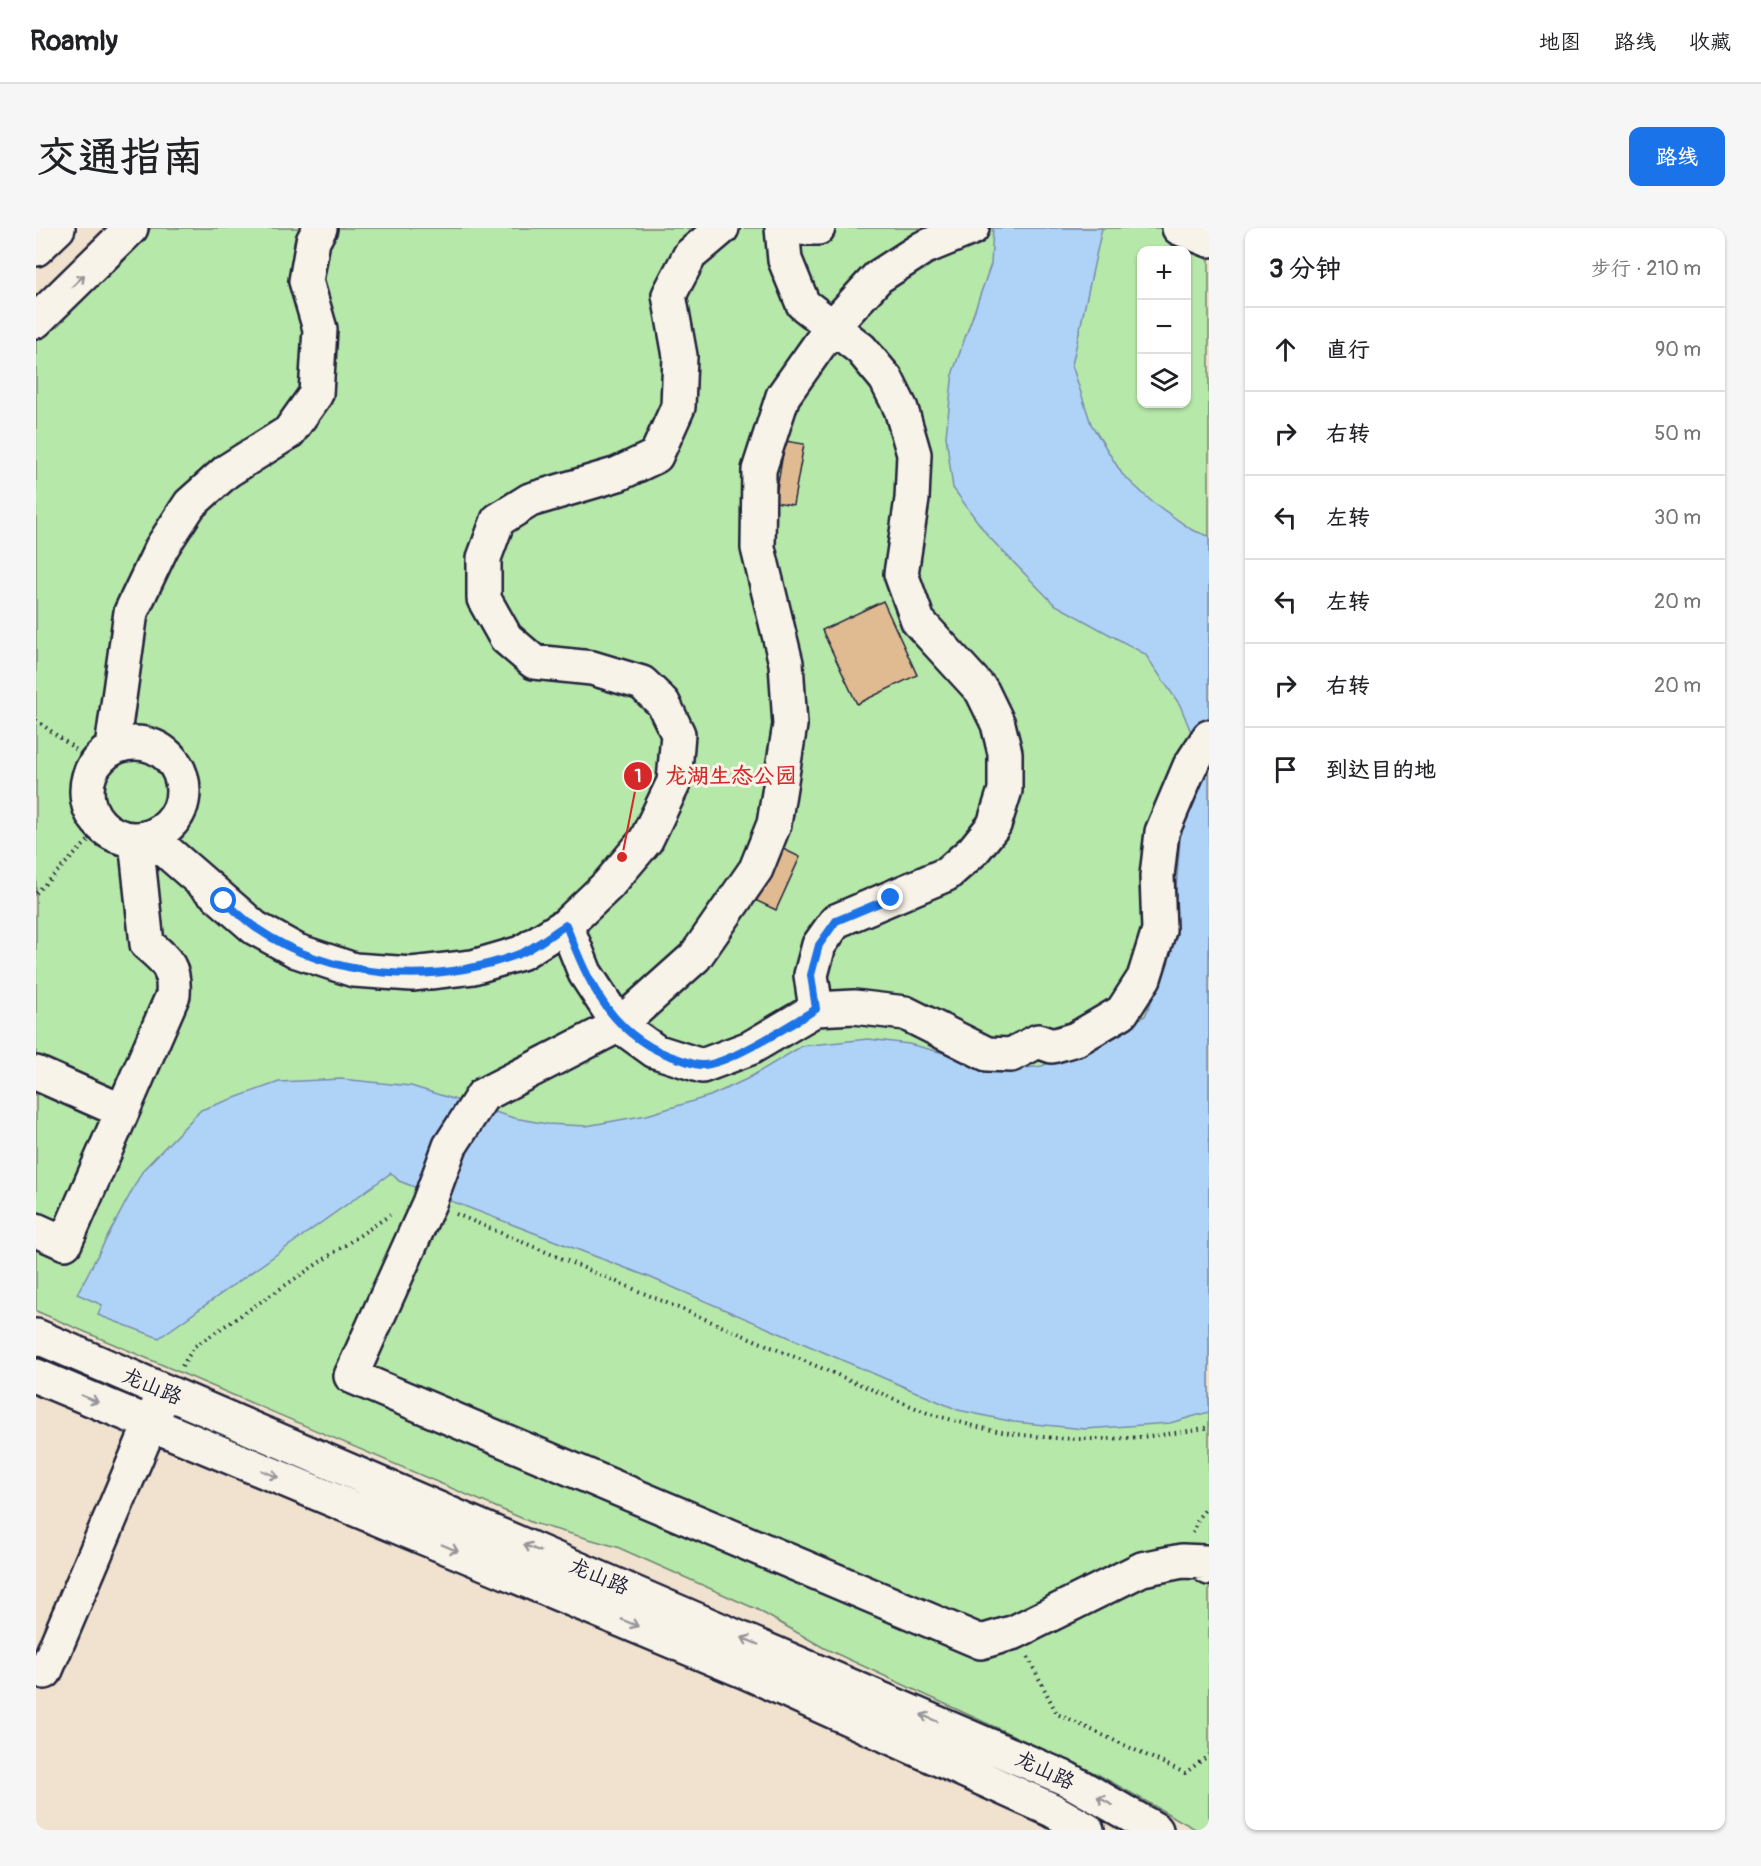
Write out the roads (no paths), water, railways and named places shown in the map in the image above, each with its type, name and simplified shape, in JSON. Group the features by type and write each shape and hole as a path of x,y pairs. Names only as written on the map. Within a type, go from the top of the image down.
{"street":[{"path":"36,249 58,228"},
{"path":"36,321 131,228"},
{"path":"104,756 131,612 162,547 190,504 227,471 289,432 316,394 320,329 306,281 314,241 320,228"},
{"path":"143,839 255,928 297,951 354,970 412,974 473,967 521,953 566,925 608,885 646,840 674,782 678,734 663,703 642,683 592,668 534,662 506,638 484,599 484,558 498,520 530,500 618,474 656,456 678,407 680,356 669,295 690,255 722,228"},
{"path":"782,228 785,260 803,304 861,349 886,379 901,409 914,454 912,499 901,574 918,621 982,691 998,724 1005,753 1005,790 994,825 973,851 947,874 836,921 819,945 811,975 816,1009"},
{"path":"798,228 818,228"},
{"path":"1179,228 1209,240"},
{"path":"968,229 923,249 878,277 831,328 783,396 759,470 758,548 786,663 790,725 774,824 756,869 696,957 619,1025 483,1095 450,1146 429,1203 351,1376 981,1642 1015,1632 1142,1569 1182,1561 1205,1562 1209,1568"},
{"path":"566,925 585,973 619,1025 655,1051 702,1066 750,1048 816,1009 854,1007 905,1013 987,1054 1011,1055 1038,1041 1052,1046 1076,1039 1122,1012 1144,978 1159,930 1157,876 1162,832 1190,766 1209,737"},
{"path":"128,743 144,743 165,753 180,772 183,788 182,804 176,818 164,830 143,839 123,839 102,827 88,804 89,776 104,756 128,743"},
{"path":"36,1230 65,1242 173,995 174,975 160,955 147,944 143,839"},
{"path":"36,1072 122,1111"},
{"name":"龙山路","path":"36,1336 1067,1779 1156,1830"},
{"name":"龙山路","path":"36,1376 746,1672 1048,1820 1087,1830"},
{"path":"45,1672 164,1391"},
{"path":"1048,1820 1067,1779"}],"water":[{"path":"993,228 1102,228 1072,365 1091,424 1122,474 1151,501 1192,530 1209,536 1209,1412 1170,1423 1085,1429 1014,1422 958,1410 649,1277 399,1181 391,1173 159,1338 98,1315 102,1305 77,1294 143,1170 201,1110 279,1082 341,1079 411,1086 514,1118 547,1124 586,1126 647,1115 710,1096 747,1079 802,1046 868,1039 909,1044 1009,1070 1042,1066 1145,1016 1171,954 1181,826 1193,737 1180,705 1145,654 1054,604 988,536 953,488 946,436 953,372 991,264"}],"place":[{"name":"龙湖生态公园","path":"622,857"}]}
